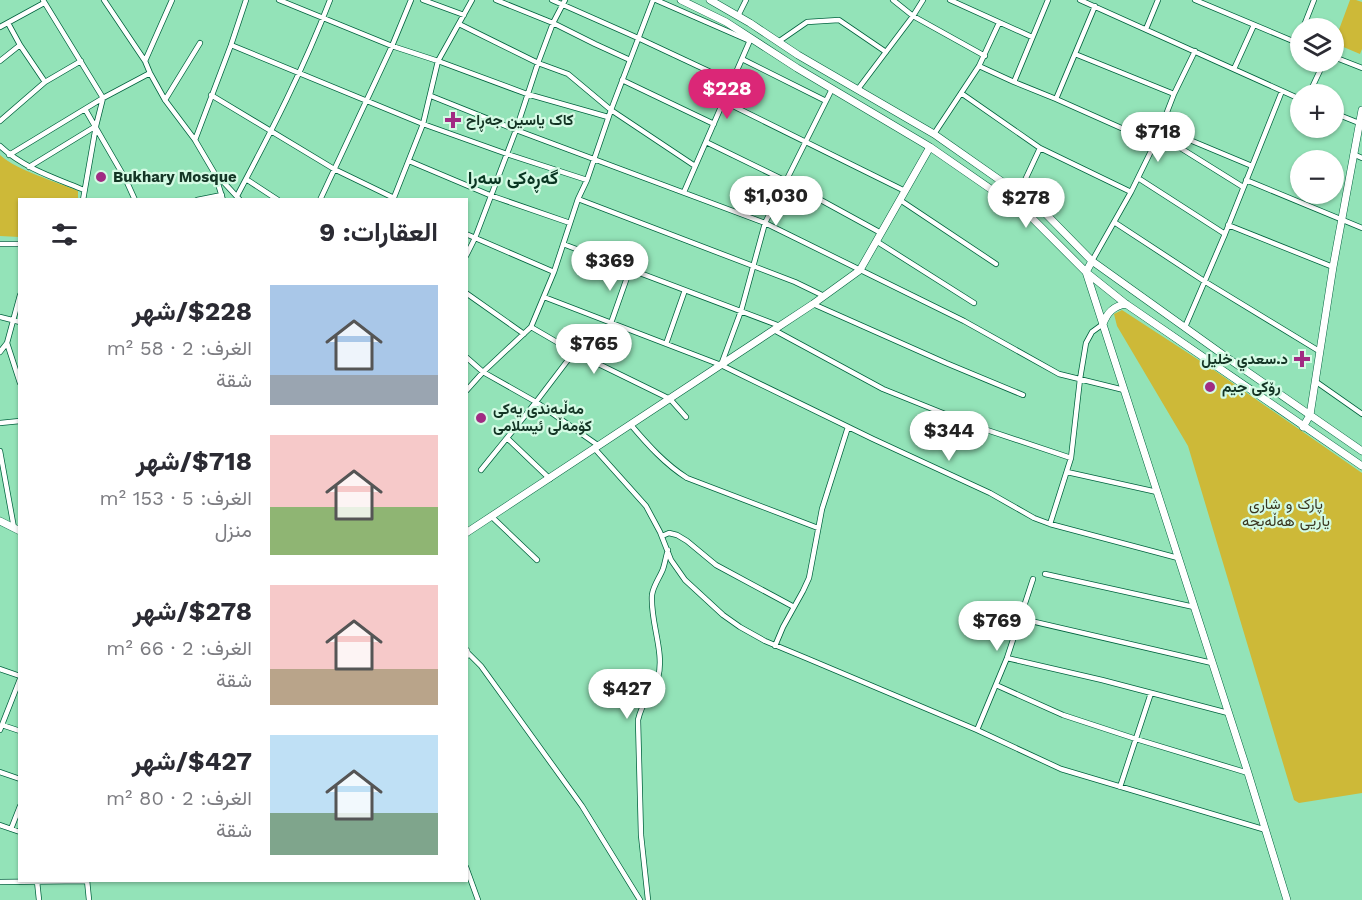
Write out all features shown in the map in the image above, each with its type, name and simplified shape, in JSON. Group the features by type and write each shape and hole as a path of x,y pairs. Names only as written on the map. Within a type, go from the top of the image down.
{"main road":[{"path":"681,0 726,22 750,40 930,147 1030,217 1086,272 1126,304 1362,466"},
{"path":"710,0 815,65 934,134 1041,209 1092,261 1362,451"},
{"path":"863,106 869,95"},
{"path":"1303,426 1310,415 1333,267 1362,112"},
{"path":"468,532 813,304 860,270 930,147"},
{"path":"1092,261 1086,272 1287,900"},
{"path":"1103,324 1113,308 1126,304"},
{"path":"0,521 18,531"}],"street":[{"path":"145,61 172,0"},
{"path":"195,140 246,0"},
{"path":"279,0 392,46 527,94 608,117"},
{"path":"215,174 239,198 246,178 299,73 330,0"},
{"path":"321,198 411,0"},
{"path":"423,0 464,15"},
{"path":"394,198 423,124 438,61 472,0"},
{"path":"496,0 553,23 630,60"},
{"path":"552,0 564,3 732,82"},
{"path":"468,389 531,327 554,272 608,117 654,0 750,40 684,192"},
{"path":"738,16 746,0"},
{"path":"893,0 913,16 985,56"},
{"path":"858,89 923,0"},
{"path":"950,0 1032,38"},
{"path":"1014,82 1048,0"},
{"path":"1080,0 1290,95"},
{"path":"1146,29 1158,0"},
{"path":"1195,0 1290,39"},
{"path":"1211,7 1213,0"},
{"path":"1306,18 1314,0"},
{"path":"106,1 145,61 165,100 195,140 215,174 223,197"},
{"path":"0,27 44,2 103,98 83,198"},
{"path":"468,252 492,196 553,23 564,3"},
{"path":"1056,99 1095,6"},
{"path":"778,42 807,22 839,20 886,52"},
{"path":"8,23 45,82"},
{"path":"934,134 980,66 999,23"},
{"path":"459,24 538,63 568,74 611,110 695,166"},
{"path":"1234,69 1254,25"},
{"path":"165,100 200,43"},
{"path":"0,61 20,45"},
{"path":"231,45 423,124 587,180"},
{"path":"1092,261 1138,178 1195,51"},
{"path":"1075,54 1174,94"},
{"path":"742,59 826,101"},
{"path":"0,121 45,82 81,61"},
{"path":"1344,61 1362,68"},
{"path":"980,66 1155,143"},
{"path":"9,155 103,98 150,73"},
{"path":"622,80 714,124"},
{"path":"721,364 741,311 765,223 832,88"},
{"path":"1185,327 1282,91"},
{"path":"961,93 1040,148 1131,192"},
{"path":"211,95 334,169 392,198"},
{"path":"431,96 765,223 964,321 1059,374 1124,390"},
{"path":"723,101 905,191"},
{"path":"85,109 134,198"},
{"path":"1344,117 1359,123"},
{"path":"30,167 96,126"},
{"path":"1161,128 1252,166"},
{"path":"1158,134 1243,188"},
{"path":"706,142 786,181 881,233"},
{"path":"0,146 9,155 30,167 84,190"},
{"path":"1018,193 1040,148"},
{"path":"1353,154 1362,158"},
{"path":"409,161 492,196 570,223"},
{"path":"246,178 275,198"},
{"path":"1138,178 1225,234"},
{"path":"1246,180 1362,228"},
{"path":"578,200 795,282 824,296"},
{"path":"900,200 996,264"},
{"path":"1114,222 1204,281 1319,351"},
{"path":"1228,225 1333,267"},
{"path":"468,235 554,272"},
{"path":"876,241 974,303"},
{"path":"0,244 18,244"},
{"path":"564,244 741,311 777,328 883,389 975,426 1071,458"},
{"path":"611,323 630,269"},
{"path":"666,344 686,290"},
{"path":"468,294 524,334"},
{"path":"544,297 721,364 848,427 990,493 1034,518 1178,558"},
{"path":"0,352 7,343 18,302"},
{"path":"813,304 1023,395"},
{"path":"0,318 18,322"},
{"path":"1050,524 1071,458 1086,344 1092,332 1103,324"},
{"path":"531,327 574,352 670,399 686,417"},
{"path":"7,343 18,377"},
{"path":"481,470 574,352"},
{"path":"468,359 483,372 536,402 597,447 646,506 676,568 702,597 740,627 775,646 977,730 1061,769 1266,830"},
{"path":"1315,381 1362,414"},
{"path":"0,423 18,421"},
{"path":"631,424 650,447 687,478 818,528"},
{"path":"775,646 809,578 822,509 848,427"},
{"path":"507,438 550,479"},
{"path":"0,451 18,531"},
{"path":"1067,471 1157,492"},
{"path":"492,517 537,560"},
{"path":"662,536 669,532 677,535 716,565 794,607"},
{"path":"648,900 641,835 638,720 640,710 658,679 659,645 654,626 652,592 668,550"},
{"path":"1045,574 1194,606"},
{"path":"977,730 1007,658 1033,579"},
{"path":"992,612 1212,663"},
{"path":"468,653 481,666 582,806 640,900"},
{"path":"1007,658 1229,713"},
{"path":"0,669 18,677"},
{"path":"18,683 1,728 18,731"},
{"path":"996,685 1063,715 1248,774"},
{"path":"1120,787 1151,693"},
{"path":"0,771 18,778"},
{"path":"11,829 18,811"},
{"path":"0,825 18,831"},
{"path":"468,872 478,900"},
{"path":"0,882 18,882"},
{"path":"37,882 39,900"},
{"path":"87,882 89,900"}],"green space":[{"path":"1350,0 1362,2 1362,49 1360,54 1344,47 1343,18"},
{"path":"0,155 27,171 78,191 78,198 18,198 18,237 0,236"},
{"name":"پارک و شاری یاریی ھەڵەبجە","path":"1122,310 1211,368 1362,473 1362,793 1299,803 1294,800 1188,446 1117,326 1114,314"}],"place":[{"name":"کاک یاسین جەڕاح","path":"453,120"},
{"name":"Bukhary Mosque","path":"101,177"},
{"name":"د.سعدي خليل","path":"1302,359"},
{"name":"رۆکی جیم","path":"1210,387"},
{"name":"مەڵبەندی یەکی کۆمەڵی ئیسلامی","path":"481,418"}],"district":[{"name":"گەڕەکی سەرا","path":"513,178"}]}
